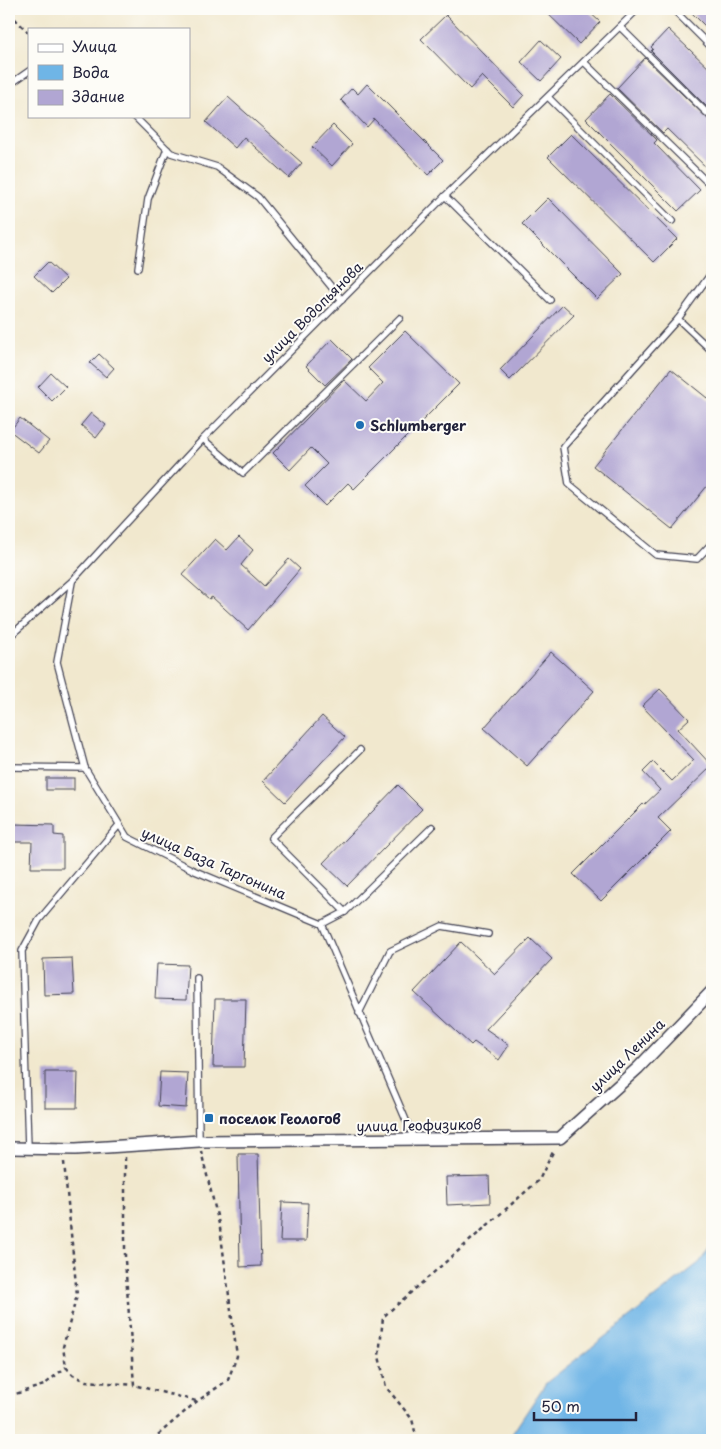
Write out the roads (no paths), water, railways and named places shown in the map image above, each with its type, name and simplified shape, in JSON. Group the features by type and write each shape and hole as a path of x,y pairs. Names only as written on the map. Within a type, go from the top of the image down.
{"street":[{"name":"улица Ленина","path":"560,1138 638,1068 712,990"},
{"name":"улица Геофизиков","path":"9,1148 63,1149 199,1141 560,1138"}],"lane":[{"name":"улица Водопьянова","path":"9,637 72,581 203,439 445,196 638,9"},
{"path":"673,9 712,48"},
{"path":"620,27 712,118"},
{"path":"584,62 708,183"},
{"path":"9,84 28,72"},
{"path":"548,97 672,221"},
{"path":"136,118 171,153 217,167 258,198 342,300"},
{"path":"138,268 148,199 167,148"},
{"path":"445,196 550,300"},
{"path":"712,272 678,319 563,447 569,484 656,556 697,559 712,543"},
{"path":"203,439 243,473 400,318"},
{"path":"678,319 712,351"},
{"name":"улица База Таргонина","path":"72,581 57,662 85,768 127,837 195,871 322,924"},
{"path":"345,912 271,838 360,750"},
{"path":"9,767 85,768"},
{"path":"28,1148 22,951 39,920 119,825"},
{"path":"415,1140 322,924 345,912 432,827"},
{"path":"359,1013 390,951 442,926 488,934"},
{"path":"197,978 199,1141"}],"water":[{"path":"712,1244 712,1440 508,1440 546,1383 700,1262"}],"place":[{"name":"Schlumberger","path":"360,425"},
{"name":"поселок Геологов","path":"209,1118"}]}
